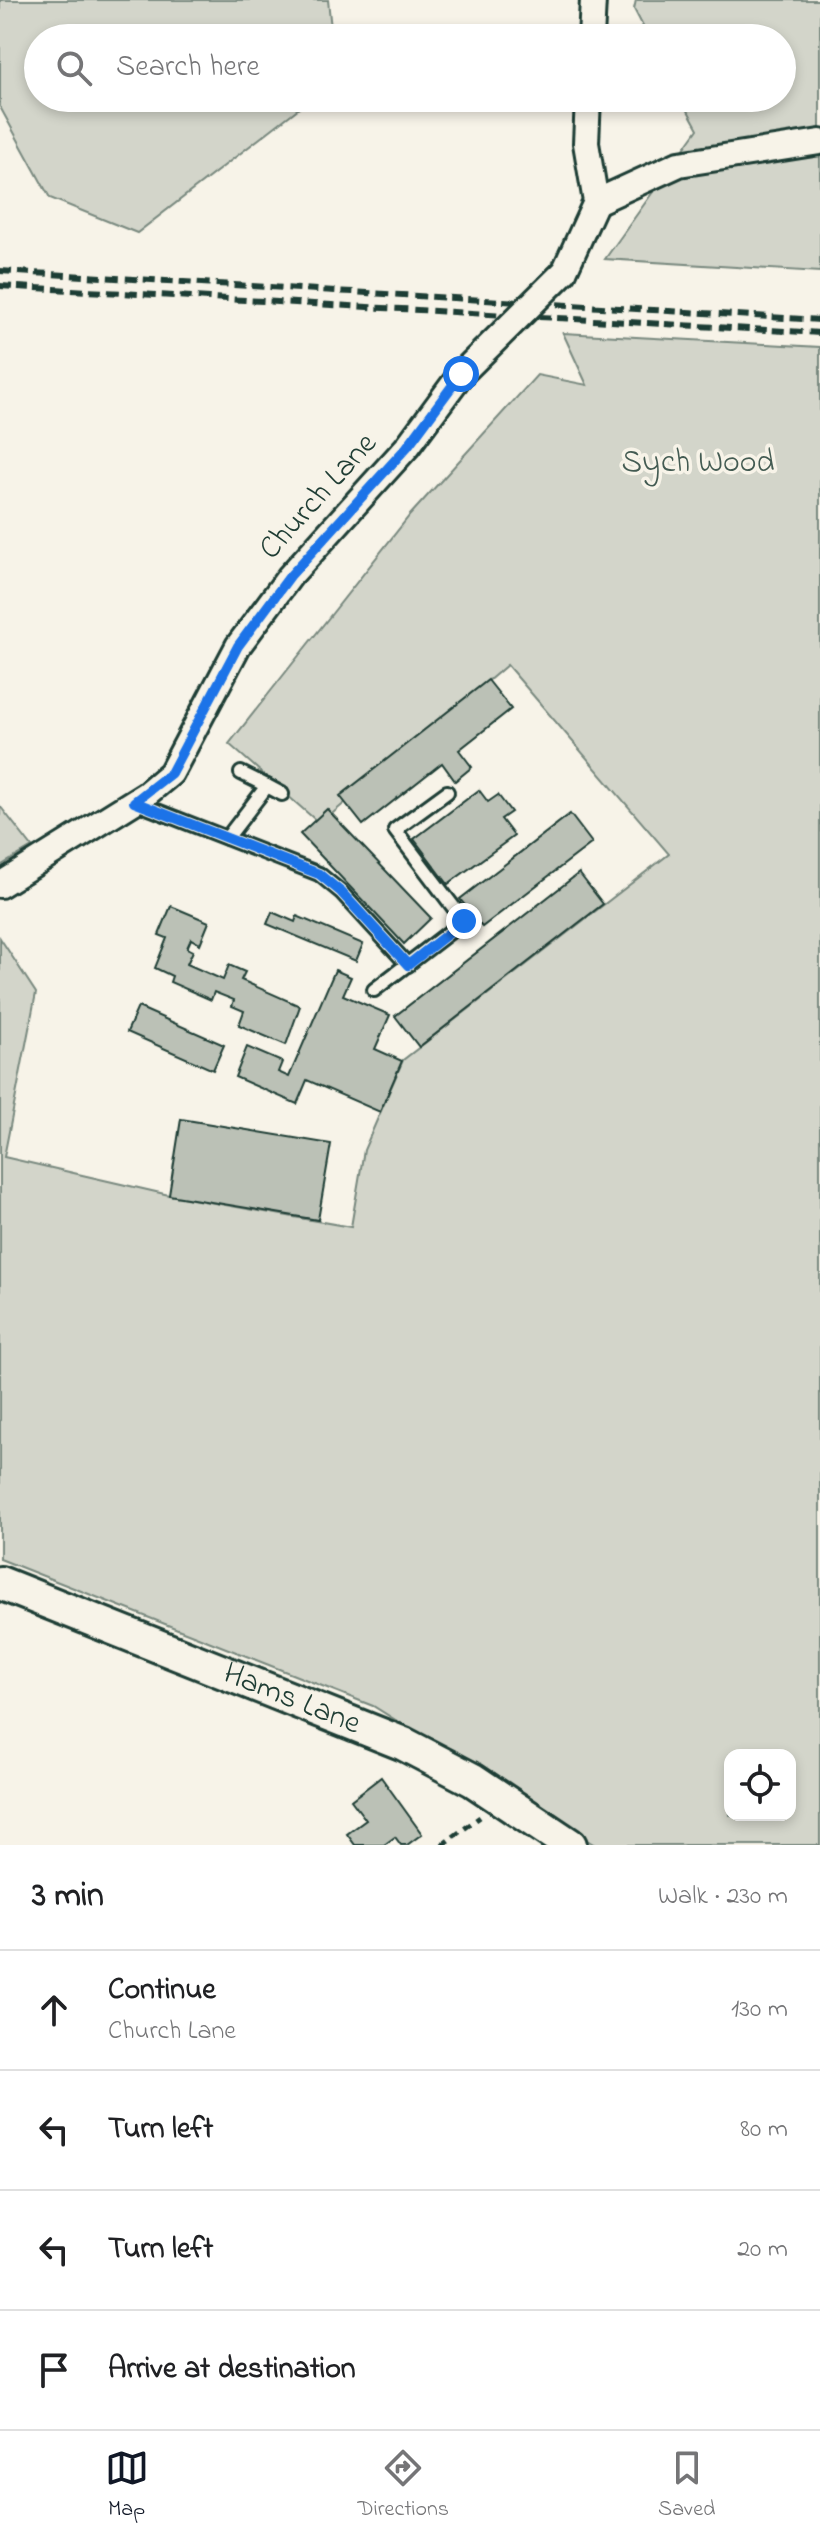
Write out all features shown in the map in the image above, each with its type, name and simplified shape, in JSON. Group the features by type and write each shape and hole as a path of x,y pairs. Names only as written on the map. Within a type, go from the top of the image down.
{"street":[{"path":"592,24 593,0"},
{"path":"587,112 586,143 596,202 679,164 820,142"},
{"name":"Church Lane","path":"0,885 134,802 171,773 238,646 290,576 407,447 461,374 564,272 596,202"},
{"name":"Hams Lane","path":"0,1583 53,1607 341,1716 404,1744 500,1798 570,1845"}],"lane":[{"path":"241,773 282,794"},
{"path":"227,838 267,786"},
{"path":"374,990 464,921 395,830 447,792"},
{"path":"134,802 319,874 341,892 408,965"}],"path":[{"path":"442,1845 469,1827 500,1798"}],"green space":[{"path":"0,0 328,0 331,24 24,24 24,112 294,112 137,233 50,198 0,107"},
{"path":"636,0 820,0 820,272 605,259 698,129 689,112 796,112 796,24 642,24 634,9"},
{"name":"Sych Wood","path":"563,333 820,347 820,1845 595,1845 373,1706 0,1559 0,938 36,993 4,1157 169,1195 351,1227 364,1150 403,1060 669,854 507,665 320,824 229,744 410,515 537,375 587,385"},
{"path":"0,806 32,847 0,866"}],"building":[{"path":"488,680 511,709 459,750 472,767 455,781 442,763 363,825 340,796"},
{"path":"479,790 488,802 498,795 511,812 501,819 514,836 448,884 414,839"},
{"path":"327,809 431,918 404,944 300,834"},
{"path":"570,814 592,843 482,927 460,899"},
{"path":"579,873 603,904 419,1047 395,1016"},
{"path":"171,906 209,922 200,944 191,939 187,948 193,951 187,964 223,980 229,965 245,972 241,980 300,1006 286,1045 239,1025 244,1011 232,1006 234,1000 214,992 211,1000 170,982 172,976 155,968 167,938 159,935"},
{"path":"272,912 295,922 297,916 363,944 356,961 267,924"},
{"path":"335,970 351,977 343,995 390,1015 375,1049 402,1061 380,1112 307,1080 297,1104 235,1077 247,1047 282,1062 278,1072 289,1077"},
{"path":"138,1007 224,1045 213,1070 127,1032"},
{"path":"181,1119 331,1144 318,1220 169,1195"},
{"path":"381,1777 422,1834 407,1845 401,1845 395,1837 384,1845 355,1845 347,1834 366,1820 351,1800"}],"railway":[{"path":"0,271 820,320"},
{"path":"0,286 820,333"}],"route":[{"path":"461,374 407,447 290,576 238,646 171,773 134,802 319,874 341,892 408,965 464,921"}]}
